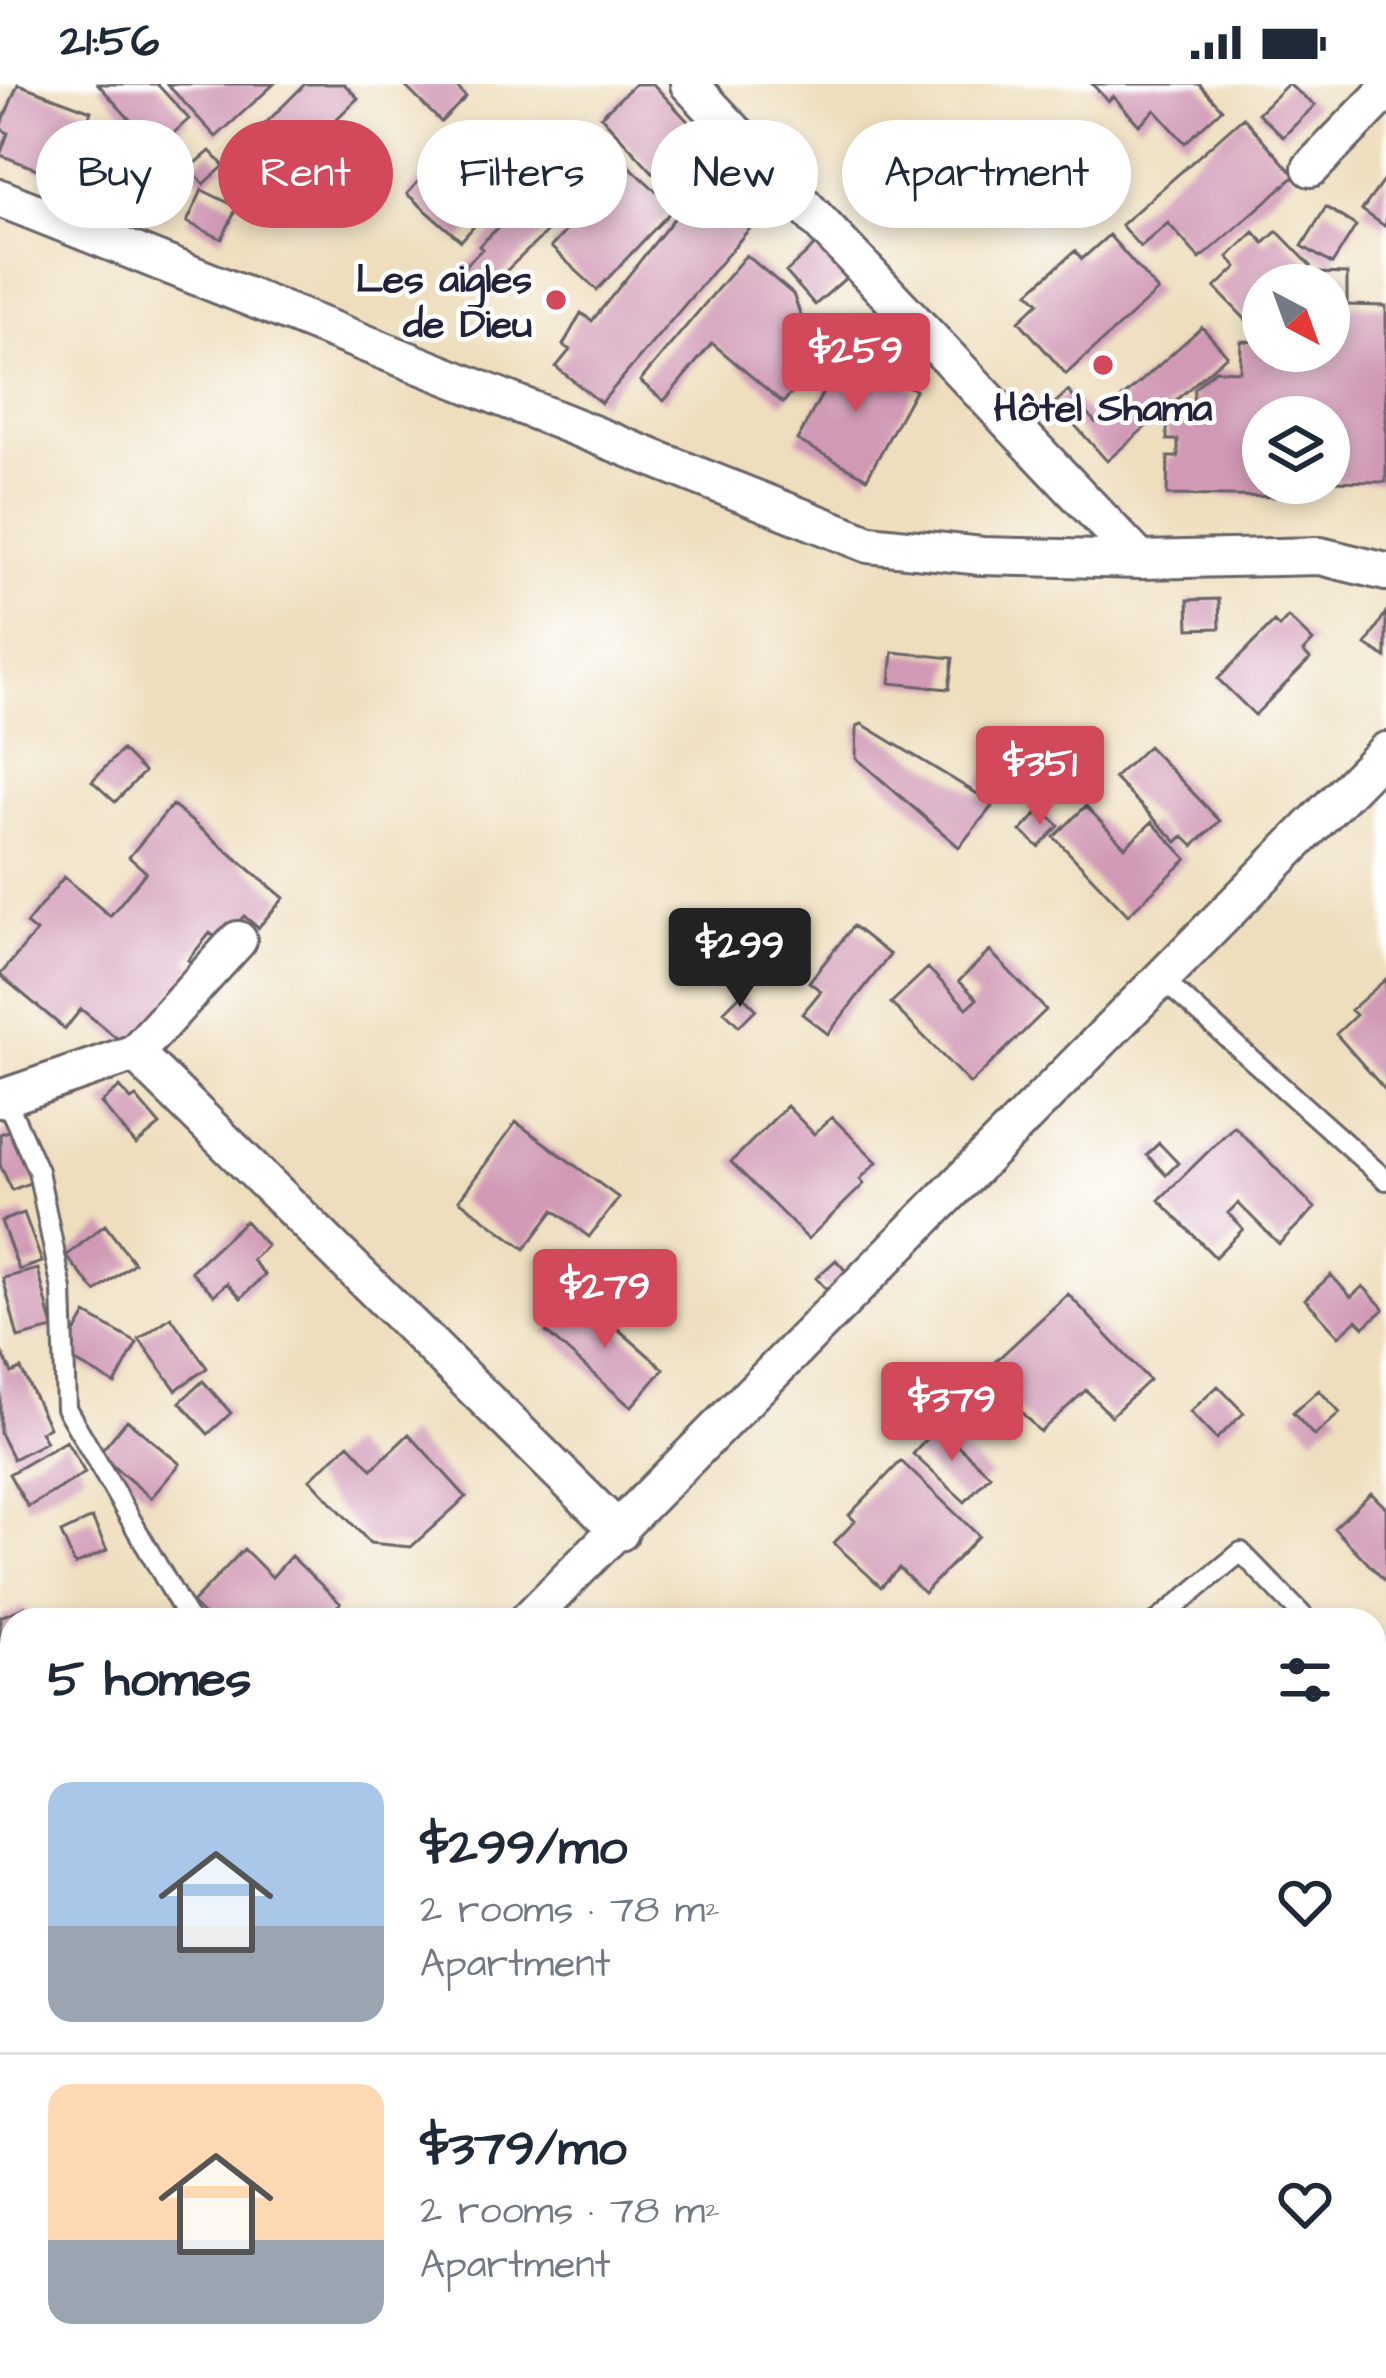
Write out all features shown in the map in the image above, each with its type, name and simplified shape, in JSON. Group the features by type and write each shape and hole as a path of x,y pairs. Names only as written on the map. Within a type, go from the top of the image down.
{"street":[{"path":"689,84 1140,560"},
{"path":"1311,168 1386,91"},
{"path":"0,198 868,544 982,556 1140,560 1320,556 1386,572"},
{"path":"541,1608 1386,751"},
{"path":"2,1097 134,1053 238,940"},
{"path":"134,1053 620,1532"}],"lane":[{"path":"1164,981 1386,1180"},
{"path":"2,1097 38,1171 62,1290 66,1408 182,1608"},
{"path":"1173,1608 1241,1552 1295,1608"}],"building":[{"path":"18,84 91,111 88,120 36,120 36,169 0,155 8,133 0,128"},
{"path":"98,84 157,84 189,119 188,120 130,120"},
{"path":"167,84 274,84 235,120 218,120 216,137"},
{"path":"305,84 344,84 358,98 335,120 269,120"},
{"path":"403,84 454,84 466,97 439,120"},
{"path":"635,84 653,84 687,120 651,120 651,170 627,144 627,120 601,116"},
{"path":"1092,84 1199,84 1222,109 1185,143 1155,110 1139,125 1113,96 1108,101"},
{"path":"1288,84 1315,105 1283,137 1258,113"},
{"path":"1243,117 1295,176 1200,259 1168,223 1140,247 1124,228 1131,228 1131,216"},
{"path":"210,151 218,160 218,171 204,184 194,173 194,165"},
{"path":"627,164 651,186 651,228 655,228 597,290 551,247 568,228 627,228"},
{"path":"1386,177 1386,227 1362,210"},
{"path":"417,183 417,203 407,194"},
{"path":"202,190 218,198 218,228 227,228 222,239 194,225 194,207"},
{"path":"1326,207 1356,226 1332,264 1302,246"},
{"path":"446,228 473,228 461,241"},
{"path":"498,228 551,228 483,293 461,270 482,249 479,246"},
{"path":"666,228 750,228 601,403 556,367 570,350 563,345 581,313 592,321"},
{"path":"1277,231 1309,264 1242,264 1242,316 1215,288 1237,267 1228,257 1254,232 1264,243"},
{"path":"1109,235 1158,291 1066,374 1019,321 1039,302 1029,292 1075,251 1082,259"},
{"path":"818,243 847,277 815,305 786,272"},
{"path":"746,255 793,294 817,361 783,403 712,343 664,401 640,381"},
{"path":"1350,305 1386,306 1386,482 1350,481 1350,396 1242,396 1242,496 1167,495 1168,457 1178,457 1178,440 1167,440 1167,410 1193,406 1194,389 1215,370 1240,371 1241,341 1242,372 1350,372"},
{"path":"1202,327 1227,355 1107,461 1055,403 1068,391 1095,422"},
{"path":"845,352 915,390 867,478 797,440"},
{"path":"1219,599 1220,628 1189,629 1188,600"},
{"path":"1386,612 1386,658 1366,645"},
{"path":"1288,617 1313,641 1303,652 1310,659 1255,715 1218,679 1274,622 1279,627"},
{"path":"893,652 953,658 949,689 890,683"},
{"path":"862,724 994,804 959,847 856,758 857,726"},
{"path":"1148,746 1220,821 1193,846 1183,836 1177,842 1114,778"},
{"path":"122,750 144,772 115,802 92,781"},
{"path":"997,751 1028,767 1011,801 979,785"},
{"path":"172,805 284,898 258,928 244,916 222,943 210,933 188,960 196,967 129,1048 81,1009 65,1029 0,975 36,932 26,924 64,877 110,916 146,872 129,857"},
{"path":"1086,806 1125,847 1152,822 1187,859 1128,915 1054,837"},
{"path":"1042,809 1059,826 1039,847 1021,831"},
{"path":"853,926 890,955 828,1034 802,1014 821,991 809,982"},
{"path":"990,951 1046,1010 970,1084 891,1003 928,968 967,1008 977,999 959,981"},
{"path":"1386,979 1386,1091 1336,1034 1356,1015 1351,1010"},
{"path":"741,994 756,1009 739,1026 724,1011"},
{"path":"120,1087 131,1100 136,1097 160,1125 136,1145 101,1103"},
{"path":"787,1106 814,1134 832,1117 877,1162 860,1179 864,1184 808,1239 731,1162"},
{"path":"516,1122 619,1198 589,1237 554,1210 525,1249 459,1200"},
{"path":"1234,1126 1315,1208 1279,1244 1238,1203 1228,1213 1243,1229 1215,1257 1159,1200"},
{"path":"15,1128 37,1180 12,1190 0,1165 0,1134"},
{"path":"1159,1143 1178,1163 1166,1175 1147,1155"},
{"path":"24,1213 42,1262 19,1270 1,1221"},
{"path":"245,1221 267,1246 252,1260 265,1275 241,1298 227,1283 214,1295 191,1271"},
{"path":"105,1225 134,1263 96,1292 66,1256"},
{"path":"836,1260 850,1276 831,1294 816,1278"},
{"path":"38,1269 53,1329 18,1338 3,1278"},
{"path":"1331,1275 1351,1297 1363,1286 1384,1309 1364,1327 1357,1320 1339,1336 1305,1299"},
{"path":"1068,1294 1149,1380 1111,1416 1086,1390 1040,1432 984,1372"},
{"path":"579,1295 664,1369 631,1407 546,1332"},
{"path":"86,1314 137,1343 115,1384 63,1355"},
{"path":"171,1317 207,1368 176,1390 139,1339"},
{"path":"0,1349 12,1373 21,1369 49,1427 40,1432 46,1442 13,1459 0,1433"},
{"path":"203,1381 231,1413 208,1434 180,1402"},
{"path":"1218,1386 1244,1413 1216,1439 1190,1412"},
{"path":"1319,1390 1340,1413 1314,1436 1293,1413"},
{"path":"127,1420 180,1464 151,1498 99,1454"},
{"path":"938,1427 990,1475 965,1502 913,1454"},
{"path":"409,1434 466,1497 411,1547 370,1543 310,1479 349,1444 372,1469"},
{"path":"66,1441 85,1473 28,1507 9,1474"},
{"path":"901,1461 979,1536 924,1593 899,1568 881,1587 834,1543 855,1521 849,1515"},
{"path":"1371,1493 1386,1508 1386,1582 1334,1528"},
{"path":"92,1518 107,1550 75,1565 61,1533"},
{"path":"244,1549 272,1577 291,1556 340,1603 335,1608 197,1608 192,1603"}],"place":[{"name":"Les aigles de Dieu","path":"556,300"},
{"name":"Hôtel Shama","path":"1103,365"}]}
